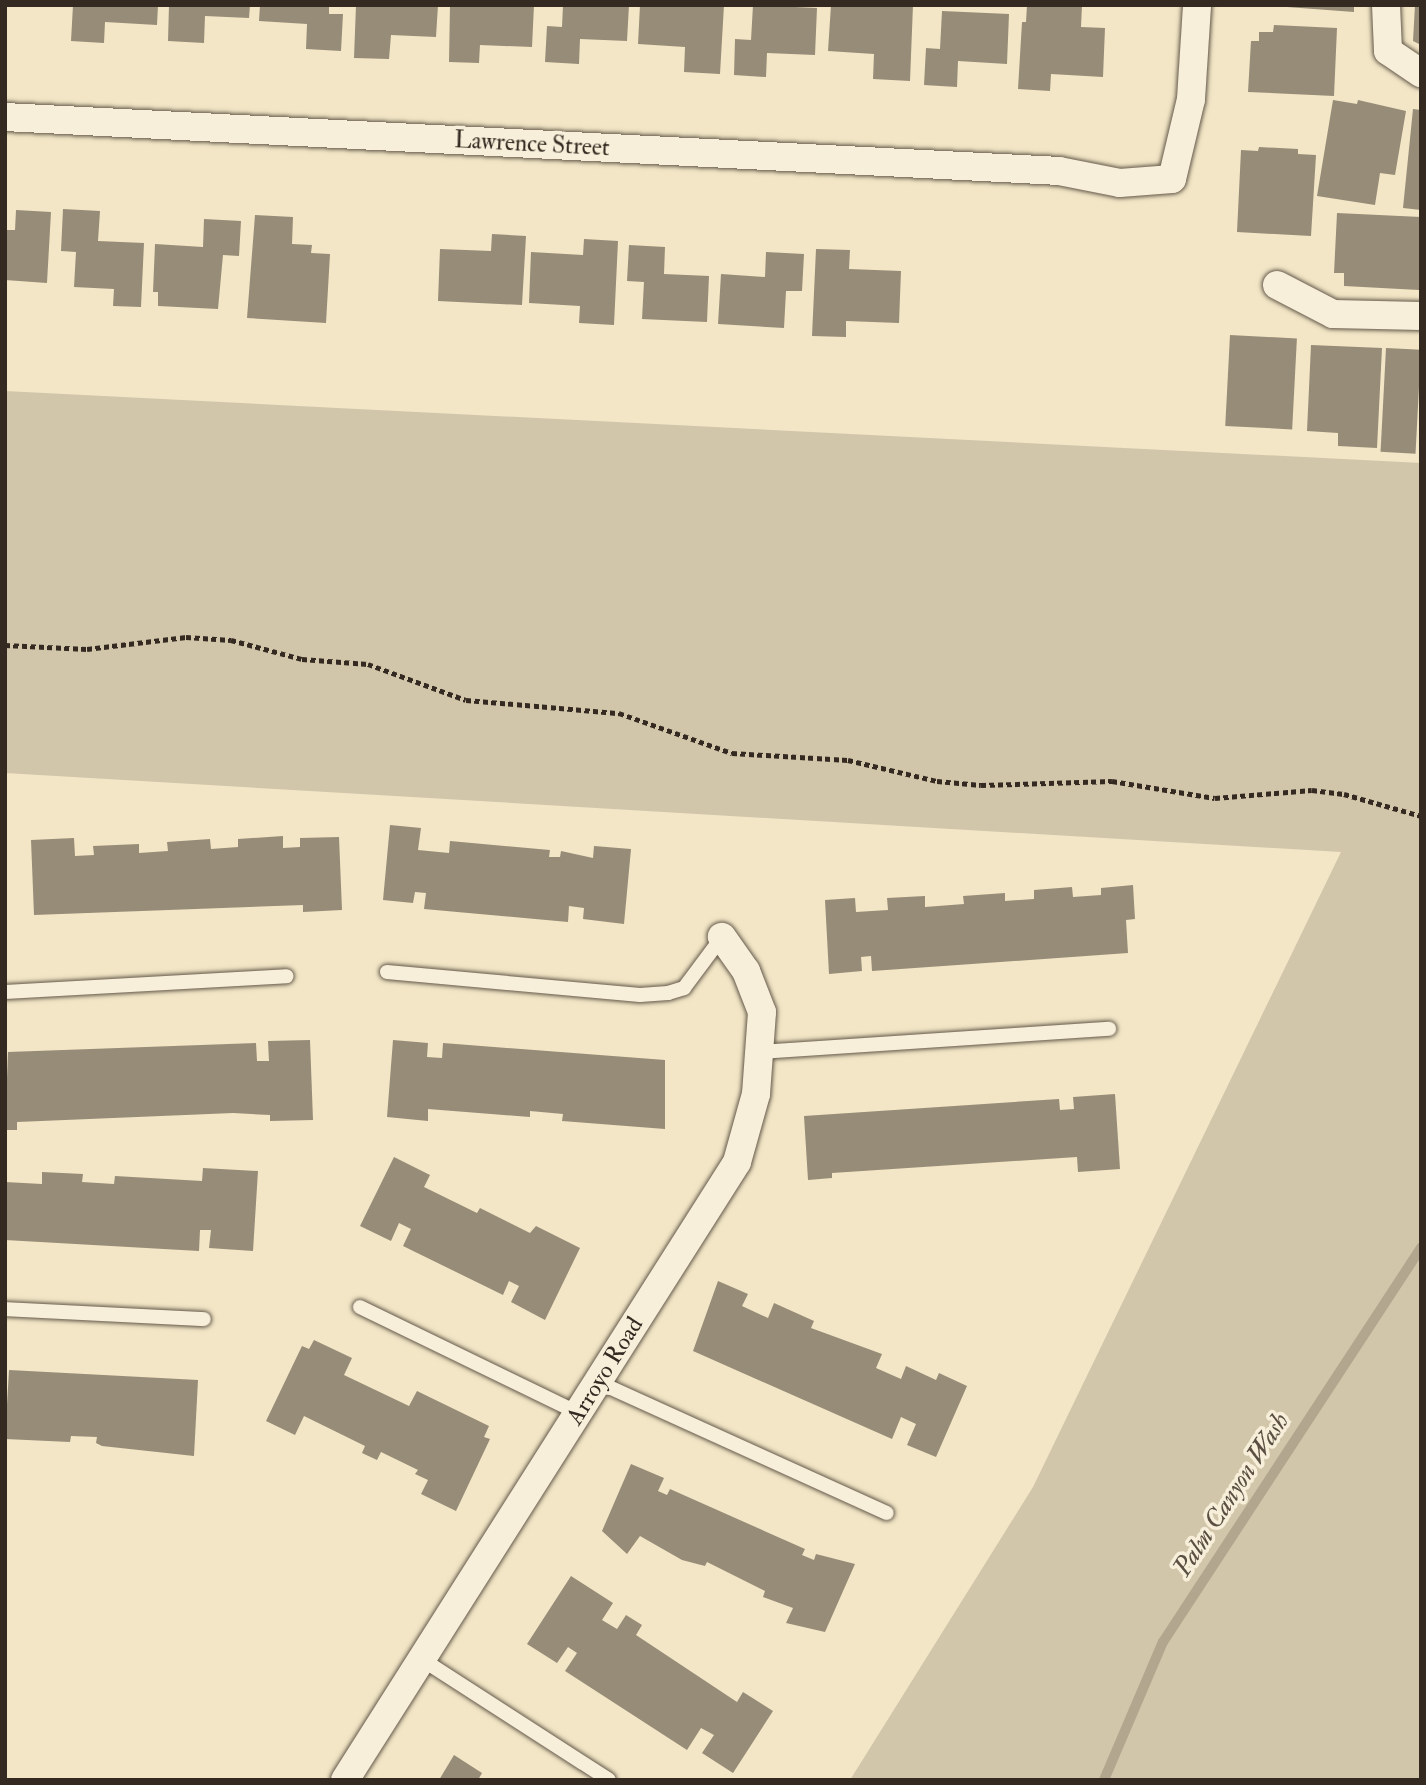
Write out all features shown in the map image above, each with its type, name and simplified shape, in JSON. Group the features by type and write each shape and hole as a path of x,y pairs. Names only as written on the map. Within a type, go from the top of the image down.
{"street":[{"name":"Lawrence Street","path":"5,117 1059,171 1120,183 1172,178 1191,99 1197,5"},
{"path":"1386,5 1388,51 1421,73"},
{"path":"1277,285 1333,314 1421,316"},
{"name":"Arroyo Road","path":"345,1780 737,1162 757,1094 762,1012 746,971 722,937"}],"lane":[{"path":"387,972 640,995 668,993 684,988 722,937"},
{"path":"5,992 287,976"},
{"path":"759,1052 1109,1030"},
{"path":"359,1307 578,1413"},
{"path":"5,1309 204,1319"},
{"path":"598,1382 887,1513"},
{"path":"423,1660 609,1780"}],"path":[{"path":"5,645 87,649 186,637 231,640 302,659 368,664 466,701 619,713 732,753 848,760 937,781 981,785 1112,781 1215,798 1312,790 1344,794 1421,816"}],"shaded area":[{"path":"5,391 1421,463 1421,1780 850,1780 1033,1487 1341,852 5,773"}],"building":[{"path":"73,5 158,5 157,25 105,22 104,43 71,41"},
{"path":"169,5 250,5 249,18 205,16 204,43 168,41"},
{"path":"260,5 329,5 329,14 343,14 341,51 306,49 307,24 259,21"},
{"path":"356,5 438,5 436,37 391,35 389,59 354,58"},
{"path":"450,5 534,5 532,47 480,45 479,63 449,62"},
{"path":"563,5 629,5 627,41 580,39 579,64 545,62 547,26 562,27"},
{"path":"640,5 724,5 720,74 684,72 685,47 638,44"},
{"path":"753,5 817,8 815,55 767,53 766,77 734,75 735,39 751,40"},
{"path":"831,5 913,5 910,81 873,79 874,54 828,51"},
{"path":"1027,5 1082,5 1081,27 1105,28 1103,77 1051,74 1050,91 1018,89 1022,22 1026,22"},
{"path":"1260,5 1354,5 1354,12"},
{"path":"1415,5 1421,5 1421,45 1413,41"},
{"path":"942,11 1009,14 1007,64 958,61 957,87 924,85 926,48 940,49"},
{"path":"1274,25 1337,28 1334,96 1248,92 1251,41 1259,41 1259,32 1273,32"},
{"path":"1333,100 1357,104 1358,100 1406,111 1395,175 1380,173 1375,205 1317,196"},
{"path":"1413,109 1421,110 1421,210 1403,208"},
{"path":"1259,147 1298,149 1298,154 1316,155 1311,236 1237,232 1241,150 1258,151"},
{"path":"63,209 100,211 98,241 144,243 141,307 113,306 114,289 74,287 76,252 61,251"},
{"path":"16,210 51,212 47,283 5,280 5,230 15,230"},
{"path":"1337,213 1421,217 1419,290 1344,286 1344,273 1334,273"},
{"path":"255,215 293,217 292,244 312,245 311,253 330,254 326,323 247,318"},
{"path":"204,219 241,221 239,256 223,255 218,309 158,306 158,292 153,292 155,244 203,247"},
{"path":"492,234 526,236 522,305 438,301 440,249 491,251"},
{"path":"584,239 618,241 614,325 579,323 580,306 529,303 531,252 583,255"},
{"path":"629,245 665,247 664,274 709,276 707,322 642,319 644,282 627,281"},
{"path":"816,249 850,250 849,269 901,271 899,323 846,321 846,337 812,336"},
{"path":"766,252 804,254 802,291 786,291 784,328 718,324 721,274 765,277"},
{"path":"1230,335 1297,339 1292,429 1225,426"},
{"path":"1311,345 1382,348 1377,448 1338,446 1338,433 1307,431"},
{"path":"1386,348 1421,350 1416,454 1381,452"},
{"path":"390,825 421,828 418,850 449,853 450,841 550,850 549,857 560,857 561,851 593,858 594,846 631,849 624,924 583,919 584,908 569,906 568,922 424,909 426,893 415,892 413,903 383,900"},
{"path":"283,836 283,848 300,847 300,838 339,837 342,910 303,912 303,905 34,915 31,840 74,838 75,856 94,855 93,846 139,844 139,853 168,851 167,842 210,839 211,849 238,847 238,839"},
{"path":"1133,885 1135,919 1126,920 1128,953 872,971 871,956 861,957 862,971 829,974 825,900 855,898 856,912 888,910 887,898 925,896 925,907 964,904 963,896 1005,893 1005,901 1034,899 1034,890 1072,887 1073,897 1101,895 1101,888"},
{"path":"310,1040 313,1120 270,1121 270,1115 233,1113 17,1122 17,1130 5,1130 8,1052 256,1043 257,1061 269,1061 268,1041"},
{"path":"393,1040 428,1043 427,1057 442,1058 443,1043 665,1060 665,1129 562,1121 563,1114 530,1111 530,1117 428,1109 428,1121 387,1117"},
{"path":"1115,1094 1120,1169 1078,1172 1077,1157 832,1173 832,1178 808,1180 804,1116 1059,1099 1060,1110 1074,1109 1073,1097"},
{"path":"394,1157 430,1175 424,1187 477,1213 480,1208 530,1233 536,1226 580,1248 545,1320 511,1302 519,1286 509,1281 503,1295 403,1246 411,1229 399,1223 391,1241 360,1226"},
{"path":"203,1168 258,1171 253,1251 209,1248 211,1230 200,1230 199,1251 5,1240 5,1182 42,1184 42,1172 83,1174 82,1182 114,1184 115,1176 202,1181"},
{"path":"718,1281 748,1294 742,1306 768,1318 774,1303 814,1321 811,1328 882,1354 876,1368 901,1379 906,1366 936,1380 939,1373 967,1386 936,1457 907,1445 916,1424 901,1417 892,1439 693,1351"},
{"path":"314,1340 352,1358 344,1375 409,1406 417,1391 489,1426 484,1437 490,1439 456,1511 421,1494 428,1480 415,1474 418,1470 381,1452 377,1460 362,1453 365,1446 304,1416 295,1435 266,1421 302,1346 309,1349"},
{"path":"9,1370 198,1380 194,1456 102,1446 96,1443 97,1437 71,1436 70,1442 5,1439"},
{"path":"631,1464 664,1478 658,1491 667,1495 670,1489 805,1549 802,1555 814,1560 816,1554 855,1564 825,1632 786,1623 793,1608 763,1597 765,1591 707,1562 705,1566 682,1560 640,1536 627,1554 602,1531"},
{"path":"571,1576 613,1603 602,1620 617,1629 626,1615 642,1625 636,1635 737,1702 743,1692 773,1711 733,1773 702,1753 714,1735 701,1728 687,1750 565,1671 577,1653 568,1647 557,1663 527,1644"},
{"path":"454,1755 482,1773 478,1780 439,1780"}],"waterway":[{"name":"Palm Canyon Wash","path":"1104,1780 1163,1642 1421,1247"}]}
